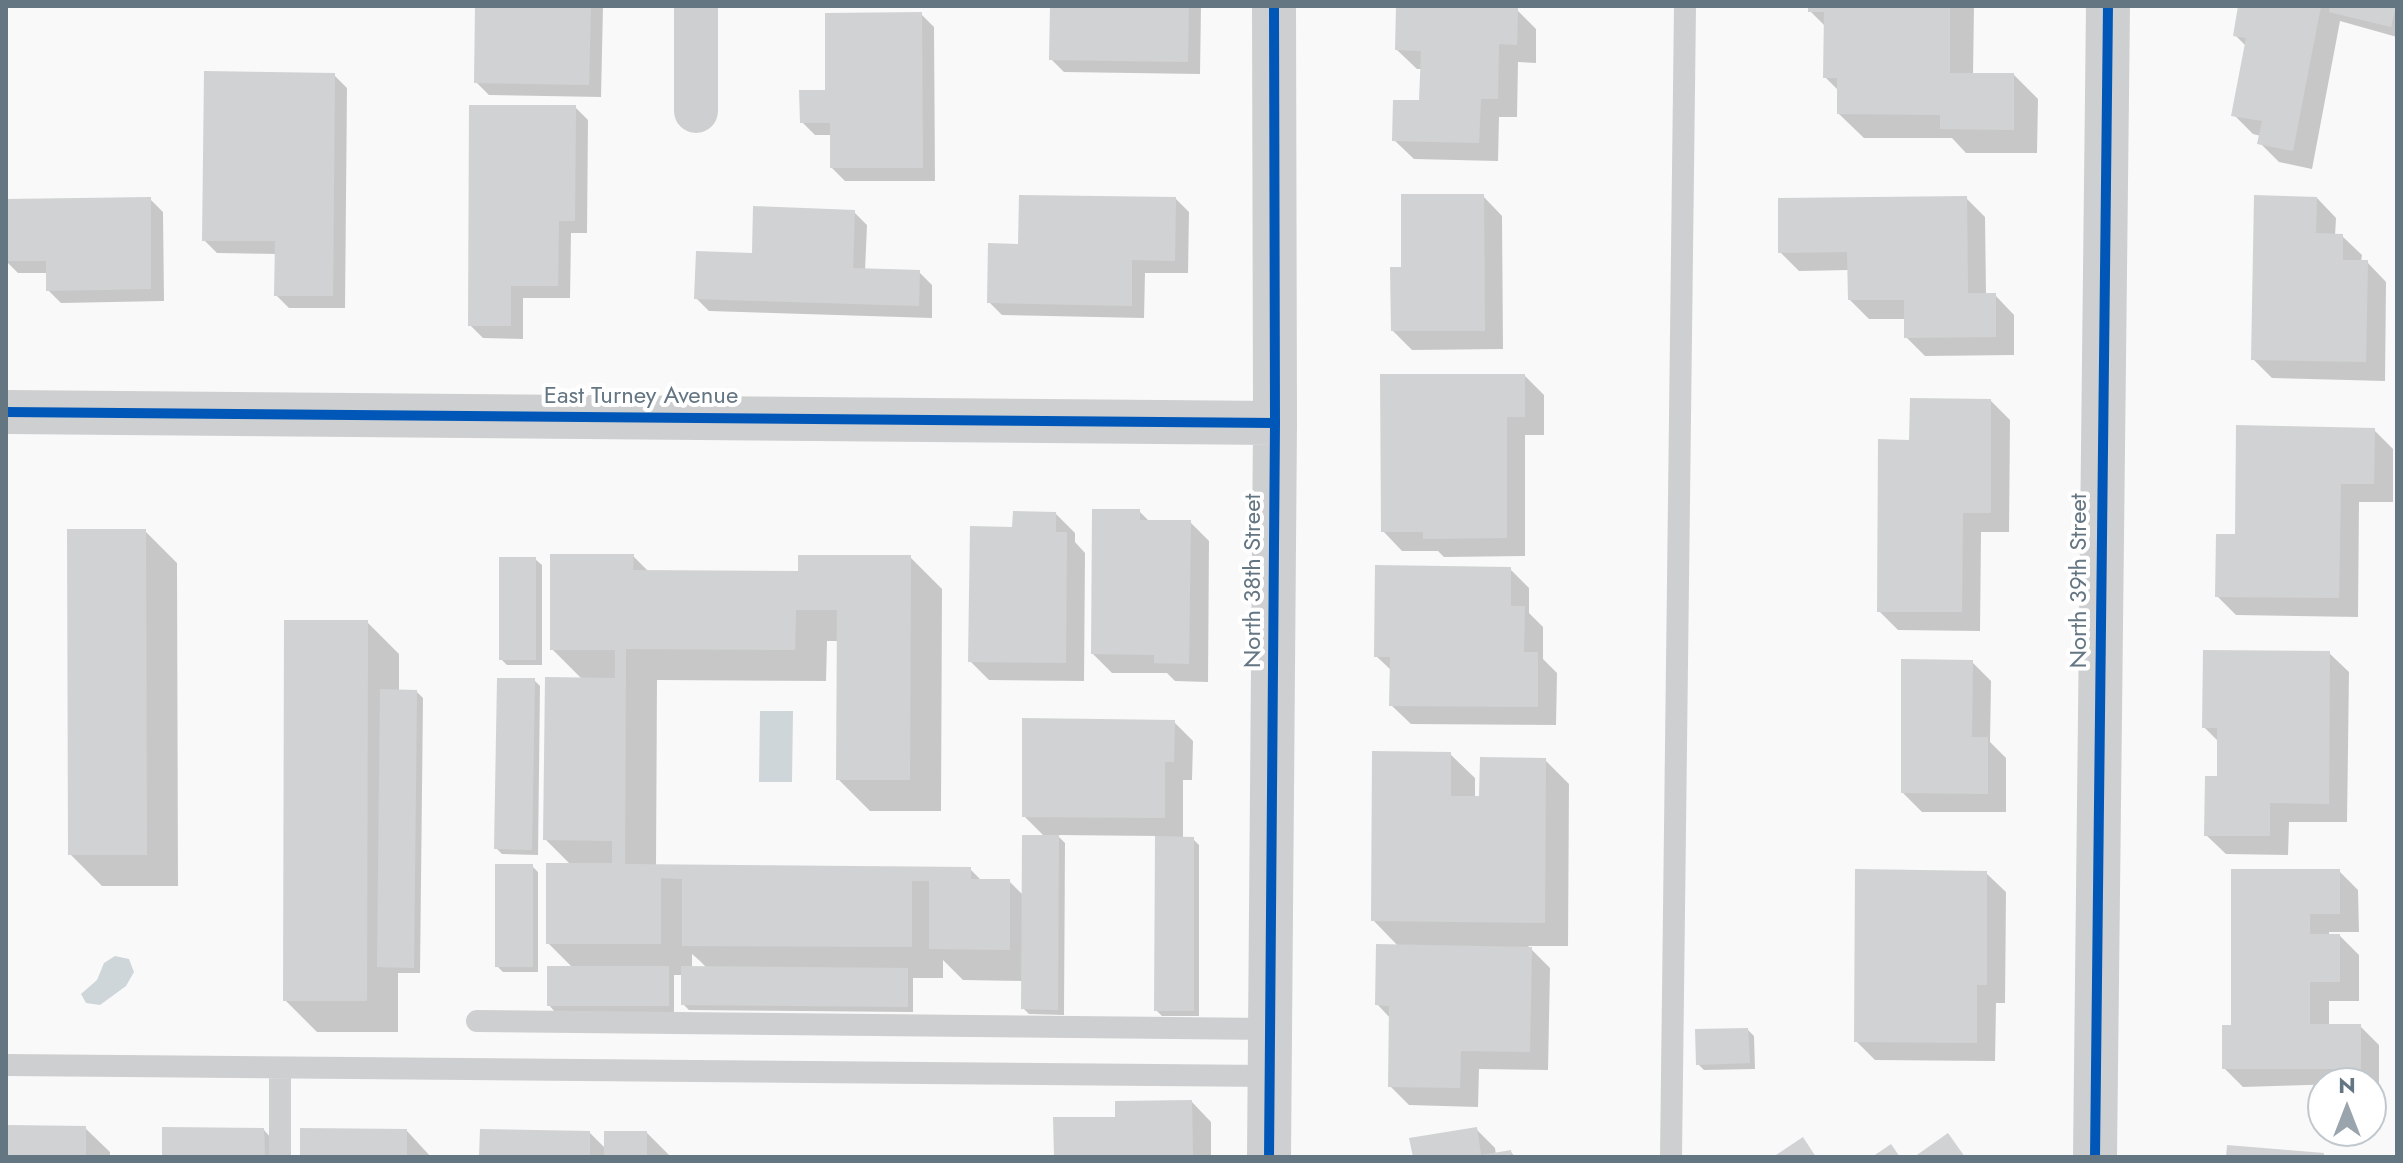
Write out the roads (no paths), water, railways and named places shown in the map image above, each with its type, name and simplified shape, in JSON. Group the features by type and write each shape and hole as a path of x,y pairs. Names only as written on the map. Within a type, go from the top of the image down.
{"street":[{"path":"696,6 696,111"},
{"name":"North 38th Street","path":"1269,1157 1275,423 1274,6"},
{"name":"North 39th Street","path":"2095,1157 2108,6"},
{"name":"East Turney Avenue","path":"6,412 1275,423"}],"lane":[{"path":"1671,1157 1685,6"},
{"path":"477,1021 1271,1029"},
{"path":"6,1065 280,1070 1270,1076"},
{"path":"280,1070 280,1157"}]}
